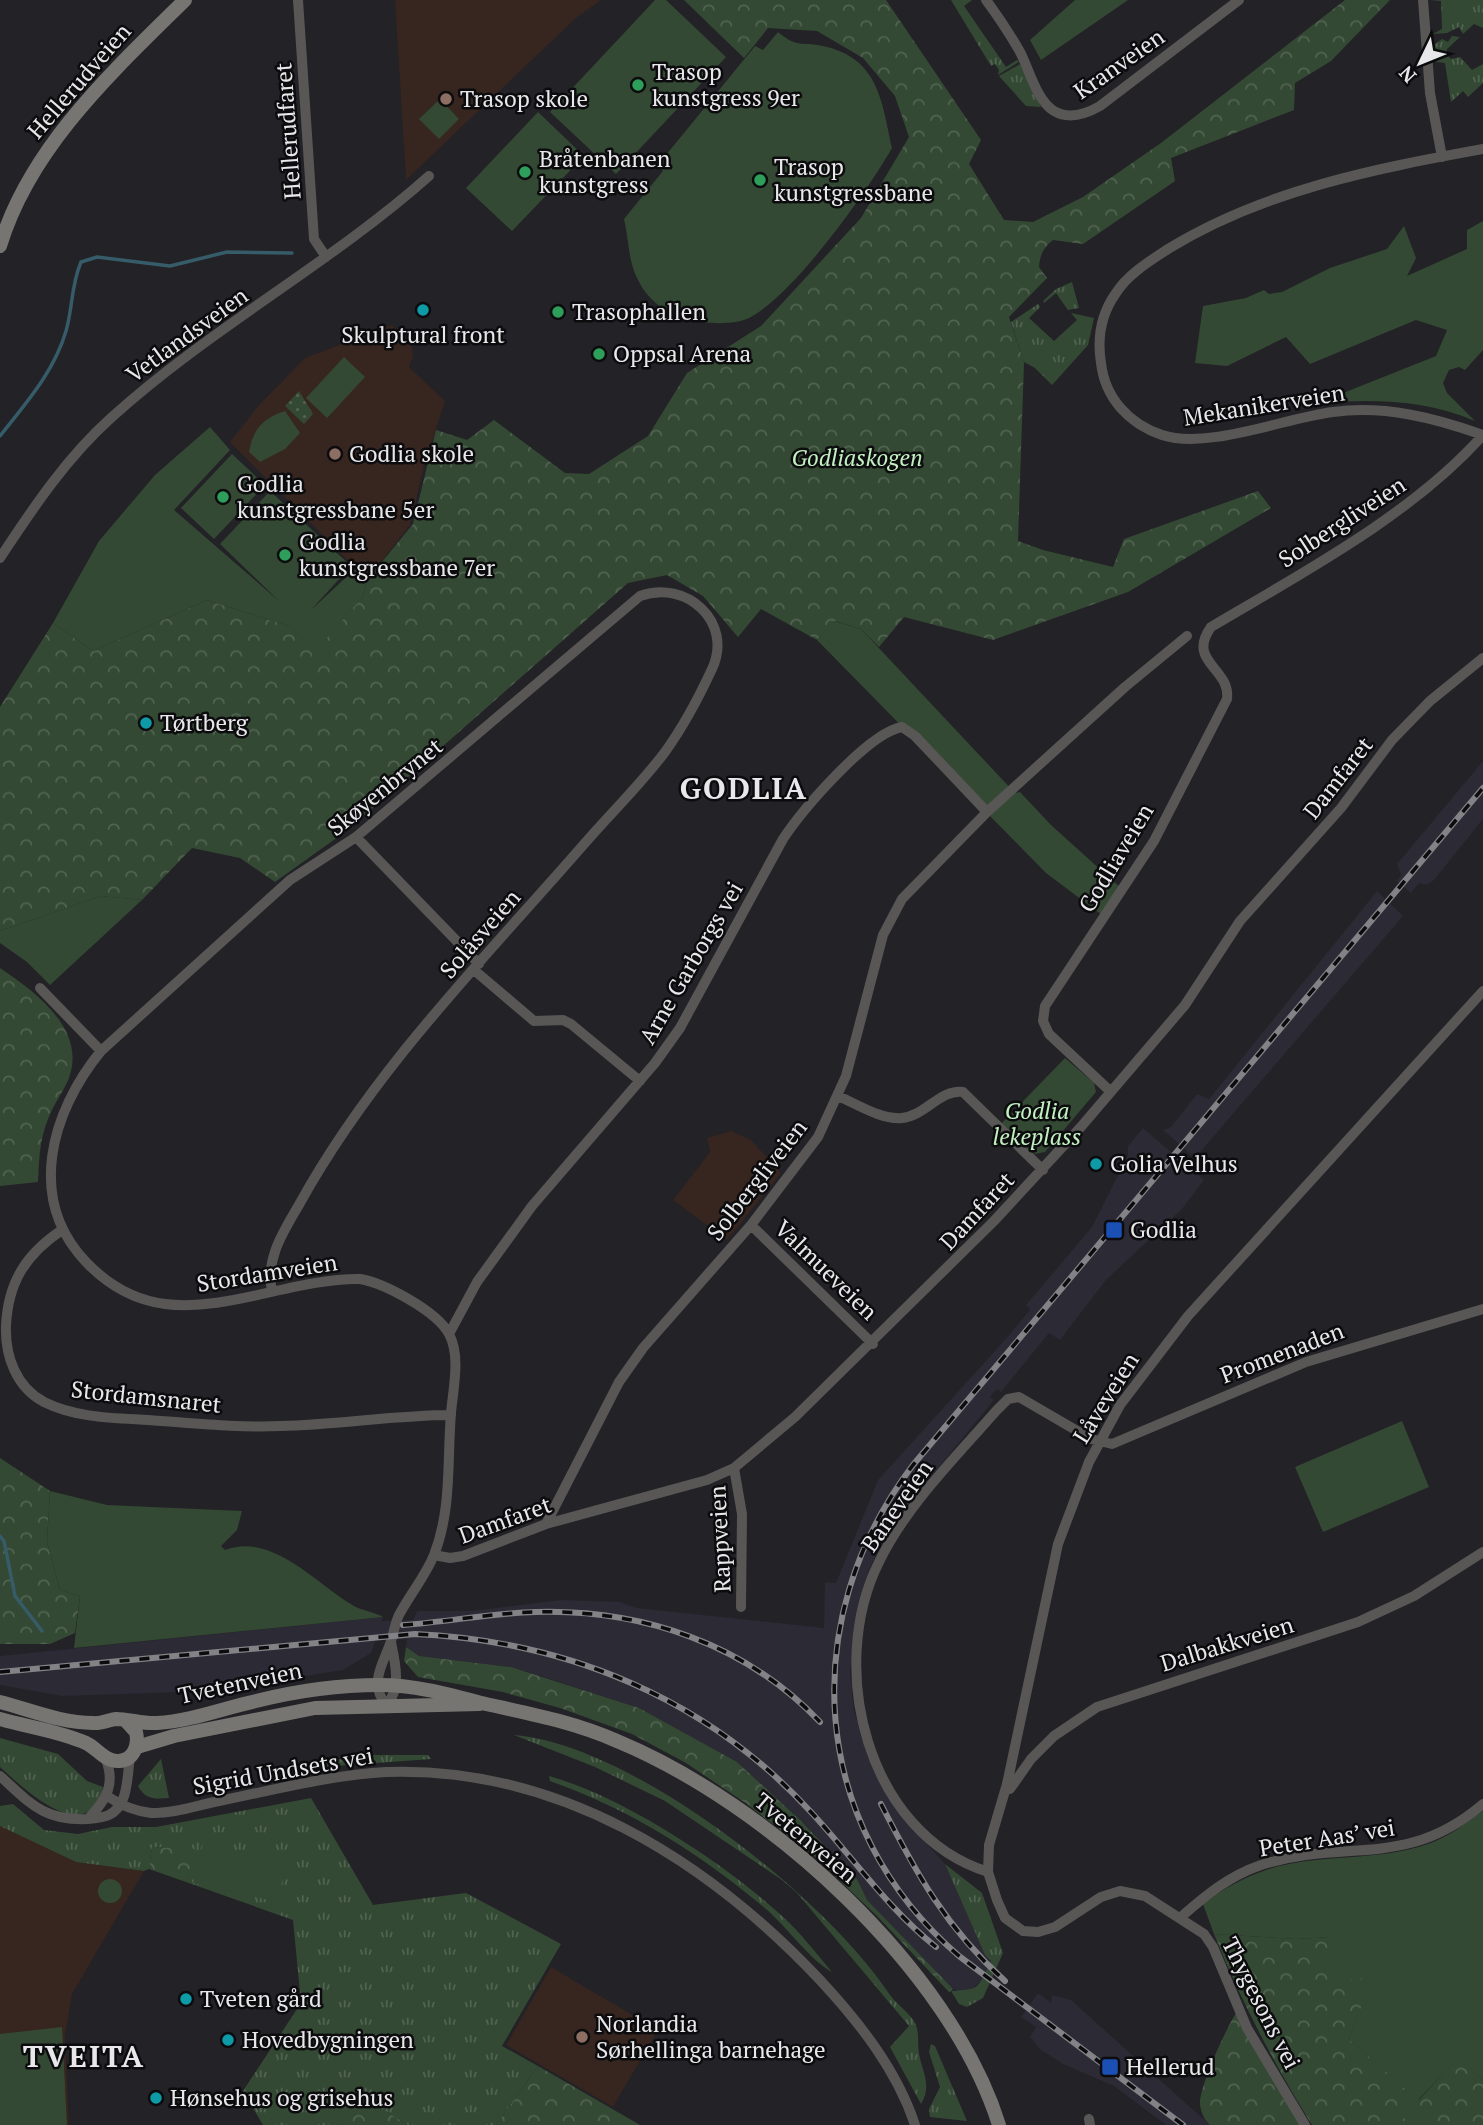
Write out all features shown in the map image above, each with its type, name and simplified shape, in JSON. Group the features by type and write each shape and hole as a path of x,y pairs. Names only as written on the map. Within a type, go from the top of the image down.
{"main road":[{"name":"Hellerudveien","path":"1,243 21,193 51,146 121,66 185,0"},
{"name":"Tvetenveien","path":"0,1702 61,1720 158,1723 296,1693 395,1685 449,1692 486,1704 550,1716 641,1751 726,1802 800,1858 863,1917 934,1998 970,2055 999,2125"},
{"name":"Tvetenveien","path":"0,1719 74,1738 117,1761 156,1740 296,1711 386,1705 450,1707 486,1704"},
{"path":"127,1722 136,1732 133,1752"},
{"path":"102,1754 97,1735 105,1723"}],"street":[{"name":"Hellerudfaret","path":"298,0 314,239 326,257"},
{"name":"Kranveien","path":"986,0 1020,52 1043,100 1053,111 1073,116 1087,114 1100,106 1239,0"},
{"path":"1423,0 1430,93 1442,156"},
{"name":"Mekanikerveien","path":"1483,149 1353,174 1302,188 1214,223 1161,253 1117,291 1104,313 1099,337 1101,369 1114,401 1136,424 1164,436 1181,439 1208,438 1334,412 1366,411 1438,420 1483,435"},
{"name":"Vetlandsveien","path":"0,558 58,475 110,418 326,257 429,176"},
{"name":"Solbergliveien","path":"1212,627 1406,505 1447,473 1483,435"},
{"name":"Skøyenbrynet","path":"101,1051 290,880 356,838 640,596 666,591 680,593 702,609"},
{"name":"Solåsveien","path":"272,1291 271,1261 314,1177 378,1083 667,749 716,657 715,634 702,609"},
{"name":"Godliaveien","path":"1110,1091 1049,1034 1043,1021 1045,1006 1154,841 1227,699 1226,684 1203,650 1204,637 1212,627"},
{"name":"Solbergliveien","path":"545,1524 619,1382 660,1327 751,1225 818,1137 838,1096 856,1046 883,935 892,913 920,877 986,812 1125,687 1187,636"},
{"name":"Damfaret","path":"434,1555 455,1558 545,1524 707,1480 734,1468 795,1417 873,1344 1043,1170 1201,986 1240,921 1341,808 1392,740 1430,701 1483,658"},
{"name":"Arne Garborgs vei","path":"449,1334 477,1283 532,1206 640,1081 699,997 799,815 867,748 887,732 902,727 915,736 986,812"},
{"path":"356,838 477,967 534,1020 563,1020 571,1024 640,1081"},
{"path":"40,988 101,1051"},
{"name":"Låveveien","path":"1018,1929 1005,1918 988,1872 989,1845 1004,1798 1058,1544 1099,1442 1132,1387 1169,1338 1483,991"},
{"name":"Stordamveien","path":"101,1051 86,1071 59,1123 52,1145 51,1198 62,1230 79,1254 100,1276 142,1299 164,1304 195,1304 346,1279 366,1280 385,1287 427,1312 449,1334"},
{"path":"838,1096 879,1114 905,1118 951,1092 963,1092 1043,1170"},
{"name":"Valmueveien","path":"751,1225 873,1344"},
{"name":"Stordamsnaret","path":"62,1230 40,1245 24,1263 7,1307 6,1335 10,1363 24,1385 43,1401 78,1413 106,1417 237,1426 315,1425 451,1415"},
{"name":"Promenaden","path":"1099,1442 1118,1443 1306,1362 1483,1309"},
{"path":"386,1705 378,1685 377,1671 390,1648 397,1620 434,1555 447,1496 454,1356 449,1334"},
{"name":"Baneveien","path":"988,1872 962,1864 938,1847 907,1814 884,1780 867,1739 857,1687 857,1638 862,1614 877,1565 897,1531 1008,1399 1019,1397 1099,1442"},
{"name":"Rappveien","path":"734,1468 742,1514 741,1607"},
{"name":"Dalbakkveien","path":"1004,1798 1031,1759 1054,1736 1097,1707 1358,1622 1415,1596 1483,1552"},
{"path":"386,1705 394,1694 395,1685 390,1648"},
{"path":"0,1776 44,1814 68,1820 100,1819 120,1804 125,1796 133,1752"},
{"path":"89,1818 107,1796 110,1780 102,1754"},
{"name":"Sigrid Undsets vei","path":"107,1796 141,1811 163,1812 339,1777 420,1772 507,1783 580,1806 628,1829 685,1864 780,1939 866,2035 903,2094 915,2125"},
{"name":"Peter Aas’ vei","path":"1181,1917 1218,1885 1252,1869 1295,1859 1419,1843 1456,1825 1483,1804"},
{"name":"Thygesons vei","path":"1018,1929 1031,1933 1055,1927 1101,1897 1119,1891 1145,1896 1181,1917 1203,1934 1213,1947 1247,2028 1305,2125"}],"shaded area":[{"name":"Trasop skole","path":"395,0 601,0 576,18 406,180"},
{"name":"Godlia skole","path":"392,325 411,343 413,356 409,367 445,401 424,466 410,525 367,580 230,442 259,405 305,358"},
{"path":"1483,761 1483,819 1434,880 1427,885 1419,883 1411,893 1397,881 1401,875 1397,864"},
{"path":"1377,891 1403,916 1195,1158 1163,1130 1171,1127 1197,1094 1209,1099"},
{"path":"1143,1128 1204,1180 1182,1209 1106,1280 1060,1340 1049,1333 1001,1392 997,1389 992,1394 990,1397 994,1400 888,1529 869,1570 854,1625 850,1672 854,1711 870,1763 895,1808 945,1864 985,1955 991,1961 980,1982 968,1992 959,1992 946,1984 866,1900 857,1879 799,1819 737,1762 639,1708 547,1678 511,1667 419,1656 406,1647 407,1639 376,1640 371,1653 343,1670 215,1691 62,1696 0,1685 0,1656 383,1617 382,1621 413,1620 417,1611 472,1611 561,1600 620,1602 637,1608 824,1628 825,1582 836,1583 878,1480 1030,1310 1026,1305 1092,1227 1128,1155 1128,1146"},
{"path":"731,1131 751,1140 781,1173 727,1240 673,1200 710,1152 707,1138"},
{"path":"0,1826 76,1862 144,1871 72,1994 65,2036 69,2125 0,2125"},
{"name":"Norlandia Sørhellinga barnehage","path":"551,1967 658,2030 613,2107 506,2045"},
{"path":"1038,1993 1051,2003 1052,1995 1071,2000 1210,2125 1166,2125 1114,2086 1063,2064 1041,2050 1030,2037 1036,2027 1021,2017"}],"green space":[{"name":"Trasop kunstgress 9er","path":"655,0 666,0 726,57 616,174 550,112"},
{"name":"Godliaskogen","path":"684,0 886,0 981,140 969,164 1004,220 1033,222 1083,197 1161,143 1345,0 1390,0 1331,61 1295,83 1294,110 1171,158 1175,181 1083,244 1053,240 1044,249 1039,263 1047,278 1009,317 1024,362 1018,541 1113,567 1124,539 1258,491 1271,508 1128,592 993,640 904,617 879,647 861,629 835,621 817,640 761,609 738,637 703,596 667,575 628,583 349,829 275,882 240,858 192,848 142,900 101,896 0,931 0,707 53,623 93,651 207,600 289,626 315,651 363,596 367,580 413,524 436,430 467,440 494,420 565,473 589,474 648,436 687,373 761,326 861,218 909,137 895,96 863,58 817,31 768,28 744,58"},
{"path":"951,0 972,0 964,6 1006,67 1017,60 1019,62 998,75 999,70 995,64 991,66"},
{"path":"1075,0 1128,0 1041,60 1030,40"},
{"path":"1430,0 1483,0 1483,28 1474,24 1463,34 1459,27 1447,33 1433,34 1442,29 1441,1"},
{"path":"778,32 795,43 823,46 842,52 867,71 881,99 892,148 828,241 767,306 749,318 729,323 683,318 660,306 642,288 632,265 624,219 663,171 657,166 755,46 763,50"},
{"path":"1452,36 1460,37 1447,49 1446,54 1451,59 1460,57 1472,70 1483,64 1483,83 1468,97 1463,91 1451,102 1445,63 1436,62 1434,45 1442,39 1448,42"},
{"path":"1020,64 1041,107 1026,106 999,76"},
{"path":"440,99 459,119 439,139 419,119"},
{"name":"Bråtenbanen kunstgress","path":"538,112 584,156 512,231 466,188"},
{"path":"1483,221 1483,350 1465,370 1459,367 1449,370 1443,383 1447,393 1475,421 1437,408 1398,402 1318,403 1436,356 1447,330 1416,320 1310,364 1286,337 1227,366 1195,363 1203,306 1246,298 1264,290 1269,294 1282,292 1330,268 1387,249 1404,226 1416,258 1407,276 1467,249 1467,230"},
{"path":"1072,282 1079,308 1068,310 1056,293 1044,303 1056,289"},
{"path":"1038,304 1040,307 1029,318 1054,341 1077,320 1071,313 1094,318 1088,345 1052,385 1035,368 1024,362 1011,322"},
{"path":"344,357 365,377 327,418 306,398"},
{"path":"299,391 313,414 304,424 285,406"},
{"path":"285,411 300,433 285,449 260,462 249,452 253,437 265,421"},
{"path":"210,427 230,450 174,510 279,601 220,544 270,491 351,566 311,610 356,568 367,580 363,596 315,652 289,626 207,600 93,651 53,623 99,541 155,475"},
{"name":"Godlia kunstgressbane 5er","path":"232,454 265,485 214,539 181,508"},
{"path":"834,621 861,629 1015,793 1020,792 1051,825 1123,890 1106,918 1046,873 817,640"},
{"path":"101,896 142,900 50,985 27,962 0,943 0,931"},
{"path":"0,968 27,987 52,1011 69,1039 72,1055 70,1076 45,1128 38,1182 0,1186"},
{"name":"Godlia lekeplass","path":"1065,1058 1094,1083 1096,1092 1045,1152 1035,1154 1001,1124"},
{"path":"1402,1421 1429,1487 1323,1532 1295,1467"},
{"path":"0,1458 50,1491 47,1542 60,1590 80,1596 75,1633 50,1644 0,1644"},
{"path":"50,1491 107,1505 242,1511 237,1530 221,1546 225,1550 243,1546 277,1554 354,1606 383,1617 74,1648 80,1596 60,1590 47,1542"},
{"path":"406,1647 419,1656 511,1667 639,1708 737,1762 799,1819 857,1879 867,1900 953,1989 949,1992 877,1916 814,1856 747,1804 686,1763 632,1734 560,1708 503,1692 418,1677 404,1661"},
{"path":"514,1735 562,1745 614,1766 669,1796 723,1832 797,1893 665,1801 595,1767"},
{"path":"0,1738 58,1754 87,1781 103,1787 95,1805 84,1814 70,1814 54,1809 38,1799 0,1767"},
{"path":"368,1755 428,1755 431,1759 322,1767 322,1762"},
{"path":"161,1759 169,1798 151,1798 138,1786"},
{"path":"549,1776 578,1786 640,1815 703,1854 782,1916 832,1972 815,1960 766,1909 691,1852 608,1805 550,1781"},
{"path":"311,1798 373,1905 466,1893 561,1944 502,2046 538,2066 496,2125 408,2125 350,2090 331,2120 339,2125 263,2125 243,2091 301,2003 293,1920 186,1882 195,1850 152,1847 149,1869 144,1871 76,1862 0,1826 0,1806 13,1804 44,1830 78,1834 112,1827 156,1827"},
{"path":"1483,1811 1483,2079 1457,2059 1419,2099 1415,2122 1402,2118 1405,2089 1349,2039 1372,1978 1333,1980 1330,1937 1296,1939 1214,1934 1203,1904 1234,1884 1269,1869 1308,1861 1409,1850 1428,1844 1450,1834"},
{"path":"203,1843 287,1862 277,1902 193,1883"},
{"path":"152,1847 196,1849 186,1882 149,1869"},
{"path":"945,1864 982,1893 1003,1953 983,1998 967,2007 959,2004 951,1991 968,1990 977,1986 991,1961 985,1955"},
{"path":"105,1879 115,1879 122,1886 122,1896 115,1903 105,1903 98,1896 98,1886"},
{"path":"797,1893 821,1914 860,1956 915,2023 926,2085 921,2104 890,2047 909,2026"},
{"path":"1214,1934 1296,1939 1330,1937 1373,1978 1349,2039 1419,2100 1457,2058 1483,2079 1483,2125 1312,2125 1259,2032"},
{"path":"1236,2013 1301,2125 1210,2125 1204,2117 1200,2103 1202,2090 1215,2055"},
{"path":"62,2027 67,2125 0,2125 0,2034"},
{"path":"931,2044 935,2046 967,2121 930,2117 929,2109 940,2087 929,2052"},
{"path":"538,2066 640,2125 496,2125"},
{"path":"350,2089 408,2125 339,2125 330,2120"}],"waterway":[{"path":"0,436 38,386 61,346 81,262 97,257 170,266 227,252 292,253"},
{"path":"0,1536 4,1541 15,1596 42,1631"}],"railway":[{"path":"1183,2125 959,1956 909,1904 872,1847 847,1785 836,1720 836,1654 849,1589 875,1525 913,1465 1483,788"},
{"path":"403,1625 536,1612 615,1617 653,1625 726,1652 759,1671 791,1695 820,1722"},
{"path":"0,1672 415,1634 471,1639 526,1649 579,1663 630,1683 679,1707 726,1737 769,1771 810,1811 902,1916 936,1947"},
{"path":"881,1804 920,1876 949,1920 1005,1981"}],"place":[{"name":"Trasop kunstgress 9er","path":"638,85"},
{"name":"Trasop skole","path":"446,99"},
{"name":"Bråtenbanen kunstgress","path":"525,172"},
{"name":"Trasop kunstgressbane","path":"760,180"},
{"name":"Skulptural front","path":"423,310"},
{"name":"Trasophallen","path":"558,312"},
{"name":"Oppsal Arena","path":"599,354"},
{"name":"Godlia skole","path":"335,454"},
{"name":"Godlia kunstgressbane 5er","path":"223,497"},
{"name":"Godlia kunstgressbane 7er","path":"285,555"},
{"name":"Tørtberg","path":"146,723"},
{"name":"Golia Velhus","path":"1096,1164"},
{"name":"Godlia","path":"1114,1230"},
{"name":"Tveten gård","path":"186,1999"},
{"name":"Norlandia Sørhellinga barnehage","path":"582,2037"},
{"name":"Hovedbygningen","path":"228,2040"},
{"name":"Hellerud","path":"1110,2067"},
{"name":"Hønsehus og grisehus","path":"156,2098"}],"district":[{"name":"GODLIA","path":"744,789"},
{"name":"TVEITA","path":"84,2057"}]}
